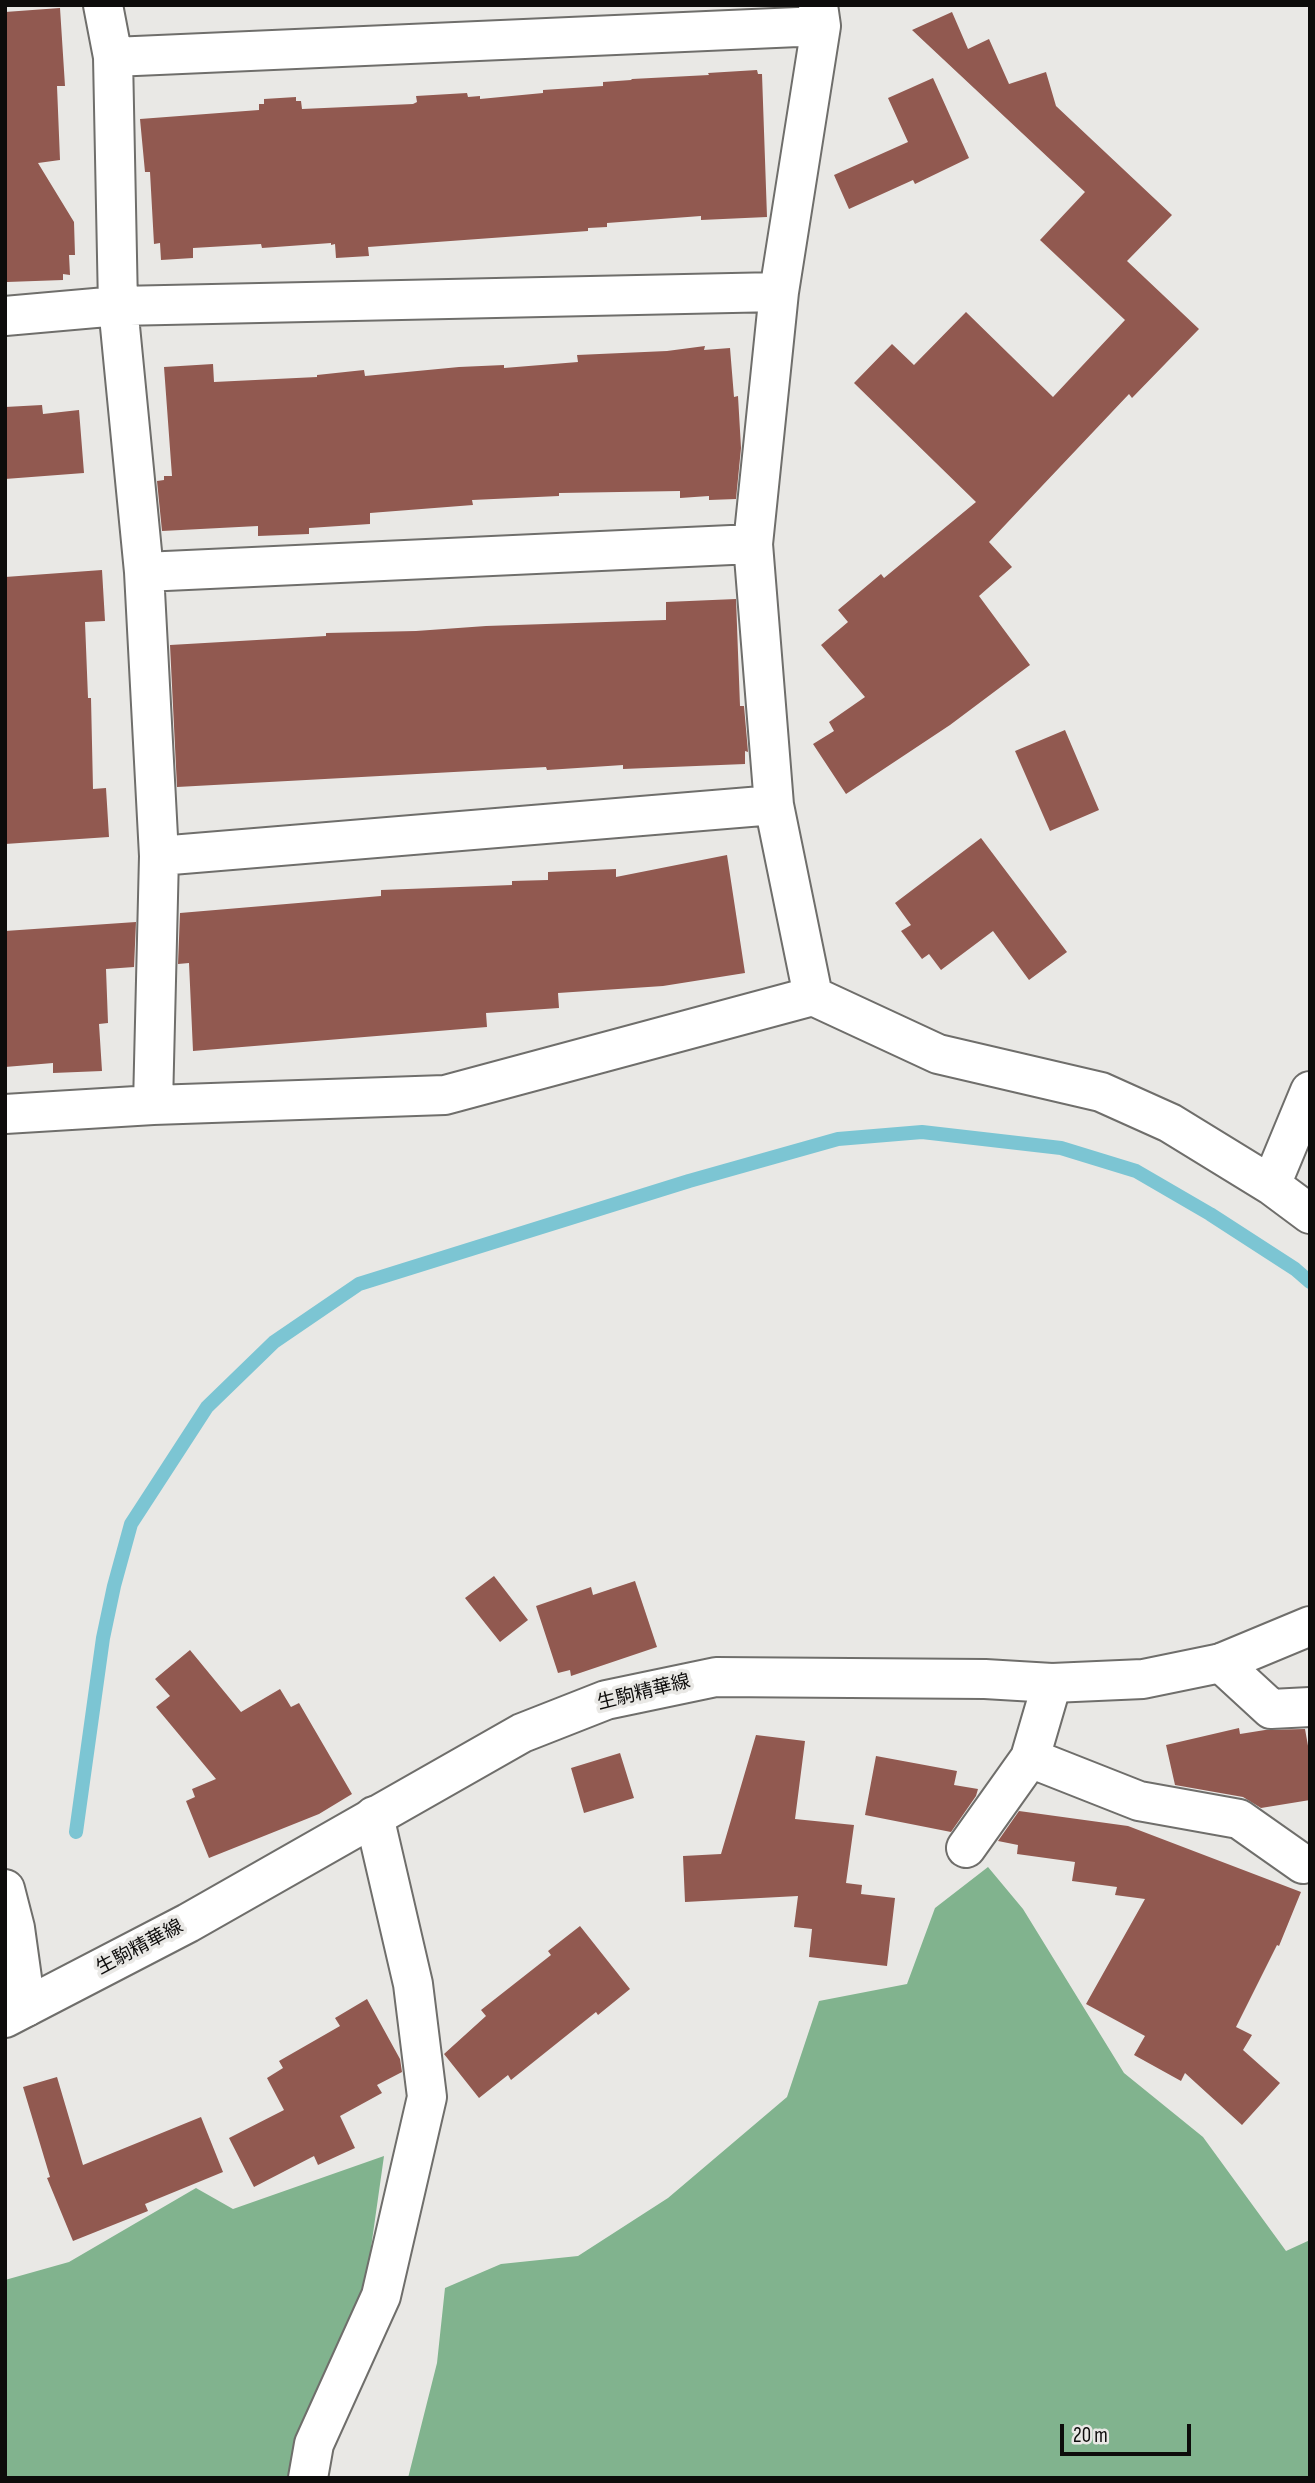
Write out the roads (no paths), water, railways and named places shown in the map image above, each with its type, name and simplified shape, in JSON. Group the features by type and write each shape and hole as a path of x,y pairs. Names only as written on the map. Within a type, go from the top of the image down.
{"street":[{"path":"103,5 113,57 118,306 144,572 159,856 153,1105"},
{"path":"113,57 820,16 779,292 753,544 774,805 813,996"},
{"path":"5,316 118,306 779,292"},
{"path":"144,572 753,544"},
{"path":"159,856 774,805"},
{"path":"5,1114 153,1105 445,1095 813,996 938,1054 1101,1092 1170,1124 1271,1185 1310,1214"},
{"path":"1271,1185 1310,1091"},
{"name":"生駒精華線","path":"16,2013 188,1923 522,1733 606,1700 716,1676 985,1679 1052,1683 1143,1679 1221,1663 1310,1626"},
{"path":"1221,1663 1271,1709 1310,1707"},
{"path":"966,1848 1030,1758 1052,1683"},
{"path":"1030,1758 1139,1801 1239,1819 1303,1864"},
{"path":"308,2478 314,2444 381,2296 427,2097 413,1984 374,1816"},
{"path":"5,1889 15,1928 16,2013"}],"waterway":[{"path":"76,1832 103,1638 131,1524 207,1407 274,1342 359,1284 689,1181 838,1139 922,1132 1061,1148 1136,1171 1210,1214 1295,1269 1310,1282"}]}
